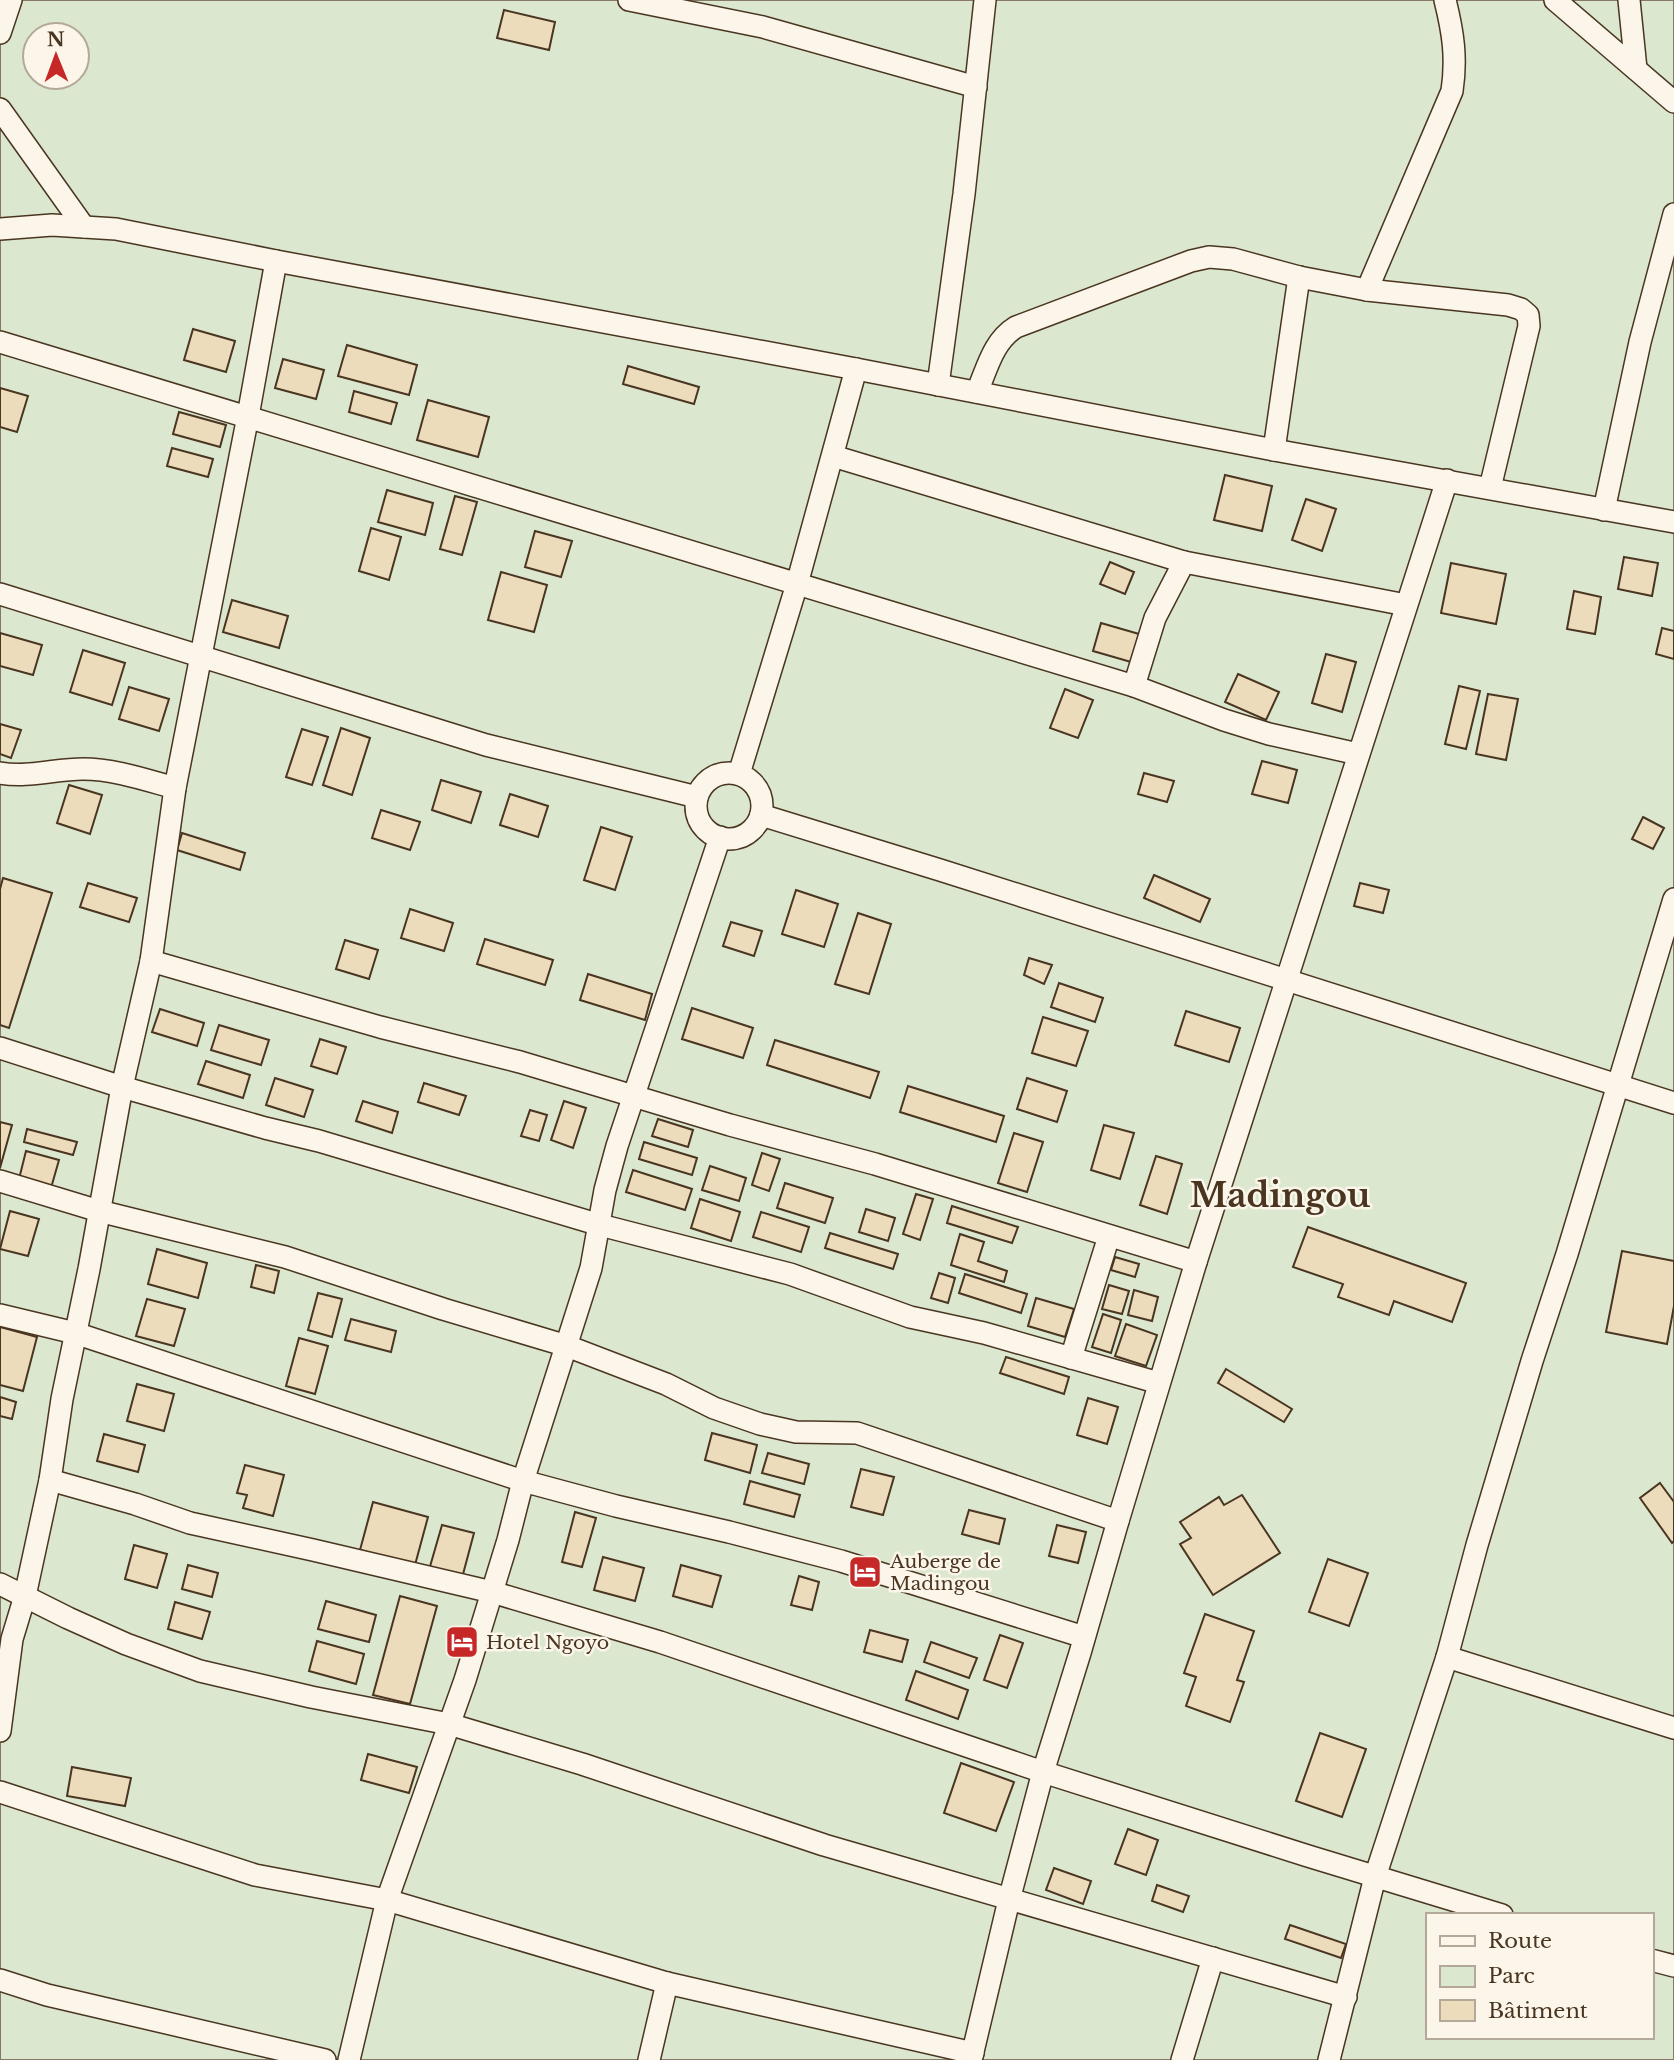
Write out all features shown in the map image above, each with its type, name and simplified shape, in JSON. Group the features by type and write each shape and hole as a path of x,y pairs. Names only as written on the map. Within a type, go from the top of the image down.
{"street":[{"path":"0,33 11,0"},
{"path":"629,0 763,27 976,87"},
{"path":"938,385 985,0"},
{"path":"1367,290 1452,90 1456,66 1451,23 1445,0"},
{"path":"1555,0 1674,102"},
{"path":"1629,0 1636,69"},
{"path":"0,109 84,227"},
{"path":"1604,510 1640,342 1674,214"},
{"path":"0,229 52,225 116,229 1274,450 1674,522"},
{"path":"977,392 999,342 1006,333 1016,327 1191,261 1209,257 1233,259 1367,290 1508,305 1521,309 1528,315 1529,326 1490,488"},
{"path":"0,1731 12,1639 25,1596 50,1480 62,1399 122,1087 151,961 176,788 275,261"},
{"path":"1274,450 1299,276"},
{"path":"0,342 1134,686 1269,734 1358,754"},
{"path":"739,774 797,584 856,369"},
{"path":"833,456 1184,562 1406,606"},
{"path":"0,1792 255,1875 387,1900 667,1983 972,2057 1043,1772 1159,1383 1447,480"},
{"path":"1134,686 1155,618 1184,562"},
{"path":"0,594 486,745 697,797"},
{"path":"0,773 46,774 83,769 121,774 176,788"},
{"path":"729,773 739,774 758,790 761,815 758,823 746,834 729,839 720,837 710,833 698,817 697,797 709,779 729,773"},
{"path":"761,815 1674,1103"},
{"path":"349,2060 387,1900 492,1592 523,1481 591,1268 611,1168 633,1095 720,837"},
{"path":"1329,2060 1375,1877 1447,1657 1484,1519 1674,899"},
{"path":"151,961 380,1027 520,1062 730,1125 875,1164 1196,1262"},
{"path":"0,1048 122,1087 319,1141 600,1225 790,1274 910,1317 984,1333 1159,1383"},
{"path":"0,1181 99,1211 285,1256 443,1309 567,1346 760,1424 796,1432 856,1433 1118,1521"},
{"path":"1071,1357 1110,1236"},
{"path":"0,1315 75,1333 523,1481 841,1561 1084,1637"},
{"path":"50,1480 190,1523 492,1592 660,1642 1043,1772 1496,1913"},
{"path":"0,1584 126,1644 200,1671 311,1697 449,1724 582,1764 824,1845 1346,1997"},
{"path":"1447,1657 1674,1728"},
{"path":"1182,2060 1213,1958"},
{"path":"1653,1961 1674,1966"},
{"path":"0,1980 47,1995 326,2060"},
{"path":"649,2060 667,1983"}],"green space":[{"path":"0,0 1674,0 1674,2060 0,2060"}],"building":[{"path":"504,10 555,22 549,50 497,38"},
{"path":"193,329 235,341 226,372 184,360"},
{"path":"347,345 417,365 409,395 338,376"},
{"path":"283,359 324,370 316,399 275,388"},
{"path":"628,366 699,387 694,404 623,384"},
{"path":"0,388 28,396 17,432 0,427"},
{"path":"354,391 397,403 391,424 349,412"},
{"path":"428,400 489,417 478,457 417,440"},
{"path":"179,412 226,425 220,447 173,434"},
{"path":"172,448 213,459 208,477 167,466"},
{"path":"1225,475 1272,486 1262,531 1214,520"},
{"path":"387,490 433,503 425,535 378,522"},
{"path":"455,496 477,502 462,555 440,549"},
{"path":"1306,499 1336,509 1322,551 1292,540"},
{"path":"371,528 401,537 389,580 359,571"},
{"path":"535,531 572,541 561,577 525,567"},
{"path":"1624,557 1658,563 1652,596 1618,589"},
{"path":"1110,562 1134,572 1125,594 1100,584"},
{"path":"1451,563 1506,574 1496,624 1441,613"},
{"path":"501,572 547,585 534,632 488,620"},
{"path":"1574,591 1601,597 1595,634 1567,629"},
{"path":"232,600 288,616 279,648 223,632"},
{"path":"1101,623 1139,634 1131,662 1093,651"},
{"path":"1662,628 1674,631 1674,659 1656,654"},
{"path":"0,633 42,645 33,675 0,666"},
{"path":"83,650 125,663 112,705 70,692"},
{"path":"1326,654 1356,662 1342,712 1312,703"},
{"path":"1238,674 1279,692 1266,720 1225,702"},
{"path":"1459,686 1480,691 1466,749 1445,744"},
{"path":"129,687 169,699 159,731 119,719"},
{"path":"1065,689 1093,700 1078,738 1050,728"},
{"path":"1488,694 1518,699 1506,760 1476,754"},
{"path":"0,724 21,730 11,758 0,754"},
{"path":"341,728 370,738 352,795 323,785"},
{"path":"302,729 328,737 312,785 286,777"},
{"path":"1262,761 1297,770 1288,803 1252,794"},
{"path":"1144,773 1174,781 1167,802 1138,794"},
{"path":"441,780 481,792 471,823 432,810"},
{"path":"69,785 102,795 90,834 57,823"},
{"path":"510,794 548,806 538,837 500,825"},
{"path":"381,810 420,822 410,850 372,838"},
{"path":"1643,817 1664,828 1653,849 1632,839"},
{"path":"601,827 632,837 615,890 584,880"},
{"path":"182,833 245,853 240,870 177,850"},
{"path":"1154,875 1210,899 1200,922 1144,898"},
{"path":"3,878 52,893 9,1028 0,1025 0,889"},
{"path":"88,883 137,898 129,922 80,907"},
{"path":"1360,883 1389,890 1383,913 1354,906"},
{"path":"796,890 838,904 824,947 782,934"},
{"path":"410,909 453,923 444,951 401,938"},
{"path":"858,913 891,924 869,994 835,984"},
{"path":"731,922 762,931 754,956 723,946"},
{"path":"485,939 553,960 545,985 477,964"},
{"path":"345,940 378,950 369,979 336,969"},
{"path":"1029,958 1052,965 1044,984 1024,975"},
{"path":"588,974 652,994 645,1020 580,1000"},
{"path":"1059,983 1103,998 1095,1022 1051,1007"},
{"path":"692,1008 753,1028 743,1058 682,1039"},
{"path":"160,1009 204,1023 197,1046 152,1032"},
{"path":"1186,1011 1240,1028 1229,1062 1175,1045"},
{"path":"1043,1017 1088,1031 1076,1066 1032,1053"},
{"path":"219,1025 269,1040 261,1065 211,1050"},
{"path":"320,1039 346,1047 337,1074 311,1066"},
{"path":"775,1040 879,1072 870,1098 767,1065"},
{"path":"206,1061 250,1075 243,1098 198,1084"},
{"path":"275,1078 313,1090 304,1117 266,1105"},
{"path":"1027,1078 1067,1091 1057,1122 1017,1109"},
{"path":"424,1083 466,1096 459,1115 418,1102"},
{"path":"908,1086 1004,1116 996,1142 900,1112"},
{"path":"363,1101 398,1112 392,1133 356,1121"},
{"path":"564,1101 586,1108 573,1148 551,1140"},
{"path":"530,1110 547,1115 539,1141 521,1136"},
{"path":"658,1119 693,1130 688,1147 652,1136"},
{"path":"0,1122 12,1125 0,1168"},
{"path":"1104,1125 1134,1133 1120,1179 1091,1170"},
{"path":"27,1129 77,1142 73,1155 24,1142"},
{"path":"1014,1133 1043,1142 1027,1192 998,1183"},
{"path":"644,1142 697,1158 692,1175 639,1159"},
{"path":"26,1151 59,1160 51,1188 19,1179"},
{"path":"762,1153 780,1159 769,1191 752,1185"},
{"path":"1156,1156 1182,1164 1167,1214 1140,1205"},
{"path":"710,1166 746,1178 739,1201 702,1190"},
{"path":"633,1170 692,1189 685,1210 626,1192"},
{"path":"785,1183 833,1198 825,1223 777,1208"},
{"path":"916,1194 933,1199 920,1240 903,1234"},
{"path":"700,1199 740,1212 731,1241 691,1228"},
{"path":"952,1206 1018,1227 1012,1243 947,1223"},
{"path":"866,1209 895,1218 888,1241 859,1232"},
{"path":"10,1211 39,1219 28,1256 0,1249"},
{"path":"761,1212 809,1227 801,1252 753,1237"},
{"path":"1308,1227 1466,1283 1452,1322 1394,1301 1389,1315 1338,1297 1343,1284 1293,1267"},
{"path":"830,1233 898,1254 893,1269 825,1248"},
{"path":"960,1234 984,1242 978,1261 1007,1271 1004,1282 951,1265"},
{"path":"157,1249 207,1263 198,1298 148,1284"},
{"path":"1622,1251 1674,1261 1674,1306 1667,1344 1606,1332"},
{"path":"1115,1257 1139,1264 1135,1277 1111,1270"},
{"path":"256,1265 279,1271 274,1293 251,1287"},
{"path":"939,1273 955,1278 948,1303 931,1298"},
{"path":"965,1274 1027,1294 1021,1313 959,1293"},
{"path":"1109,1285 1129,1291 1122,1314 1102,1309"},
{"path":"1134,1290 1158,1297 1152,1321 1128,1315"},
{"path":"318,1293 342,1299 332,1337 308,1330"},
{"path":"1036,1298 1074,1309 1065,1337 1028,1326"},
{"path":"147,1299 185,1309 174,1346 136,1336"},
{"path":"1103,1314 1121,1320 1111,1353 1092,1347"},
{"path":"351,1319 396,1331 391,1352 345,1340"},
{"path":"1126,1324 1157,1335 1146,1366 1115,1356"},
{"path":"0,1327 37,1337 23,1391 0,1385"},
{"path":"299,1338 328,1346 315,1394 286,1386"},
{"path":"1006,1357 1069,1377 1064,1394 1000,1373"},
{"path":"1226,1369 1292,1409 1284,1422 1218,1383"},
{"path":"137,1384 174,1394 164,1431 127,1421"},
{"path":"0,1397 16,1402 12,1419 0,1416"},
{"path":"1088,1398 1118,1407 1107,1444 1077,1435"},
{"path":"712,1433 757,1445 750,1473 705,1460"},
{"path":"104,1434 145,1445 138,1472 97,1461"},
{"path":"768,1453 809,1464 804,1484 762,1473"},
{"path":"245,1465 284,1475 273,1516 243,1508 247,1495 237,1493"},
{"path":"861,1469 894,1477 883,1515 851,1507"},
{"path":"750,1481 800,1495 794,1517 744,1504"},
{"path":"1660,1483 1674,1502 1672,1543 1640,1498"},
{"path":"1242,1495 1280,1553 1213,1595 1180,1544 1191,1538 1180,1522 1219,1497 1224,1505"},
{"path":"373,1502 428,1517 415,1565 360,1550"},
{"path":"969,1510 1005,1519 999,1544 962,1534"},
{"path":"575,1512 596,1518 582,1567 562,1562"},
{"path":"442,1525 474,1533 462,1578 429,1570"},
{"path":"1057,1525 1086,1532 1078,1563 1049,1556"},
{"path":"134,1545 167,1554 157,1588 125,1579"},
{"path":"603,1557 644,1568 635,1601 594,1590"},
{"path":"1328,1559 1368,1573 1349,1626 1309,1612"},
{"path":"188,1565 218,1573 212,1597 182,1589"},
{"path":"681,1565 721,1576 712,1607 673,1596"},
{"path":"799,1576 819,1582 812,1610 791,1605"},
{"path":"400,1596 437,1606 410,1704 373,1695"},
{"path":"326,1601 376,1615 369,1642 318,1629"},
{"path":"175,1602 210,1612 202,1639 168,1629"},
{"path":"1205,1614 1254,1631 1237,1680 1244,1682 1230,1722 1186,1706 1196,1677 1184,1673"},
{"path":"870,1630 908,1640 902,1662 864,1652"},
{"path":"1000,1635 1023,1643 1007,1688 984,1680"},
{"path":"317,1641 364,1654 356,1684 309,1671"},
{"path":"931,1642 977,1658 969,1678 924,1662"},
{"path":"916,1671 968,1690 958,1719 906,1700"},
{"path":"1320,1733 1366,1749 1342,1817 1296,1801"},
{"path":"368,1754 417,1767 409,1793 361,1780"},
{"path":"961,1763 1014,1782 996,1831 944,1813"},
{"path":"72,1767 131,1778 125,1806 67,1796"},
{"path":"1128,1829 1158,1840 1146,1875 1115,1864"},
{"path":"1054,1868 1091,1881 1083,1904 1046,1890"},
{"path":"1157,1885 1189,1896 1183,1912 1152,1901"},
{"path":"1290,1925 1346,1944 1341,1958 1285,1939"}],"place":[{"name":"Auberge de Madingou","path":"865,1572"},
{"name":"Hotel Ngoyo","path":"462,1642"}],"district":[{"name":"Madingou","path":"1280,1195"}]}
